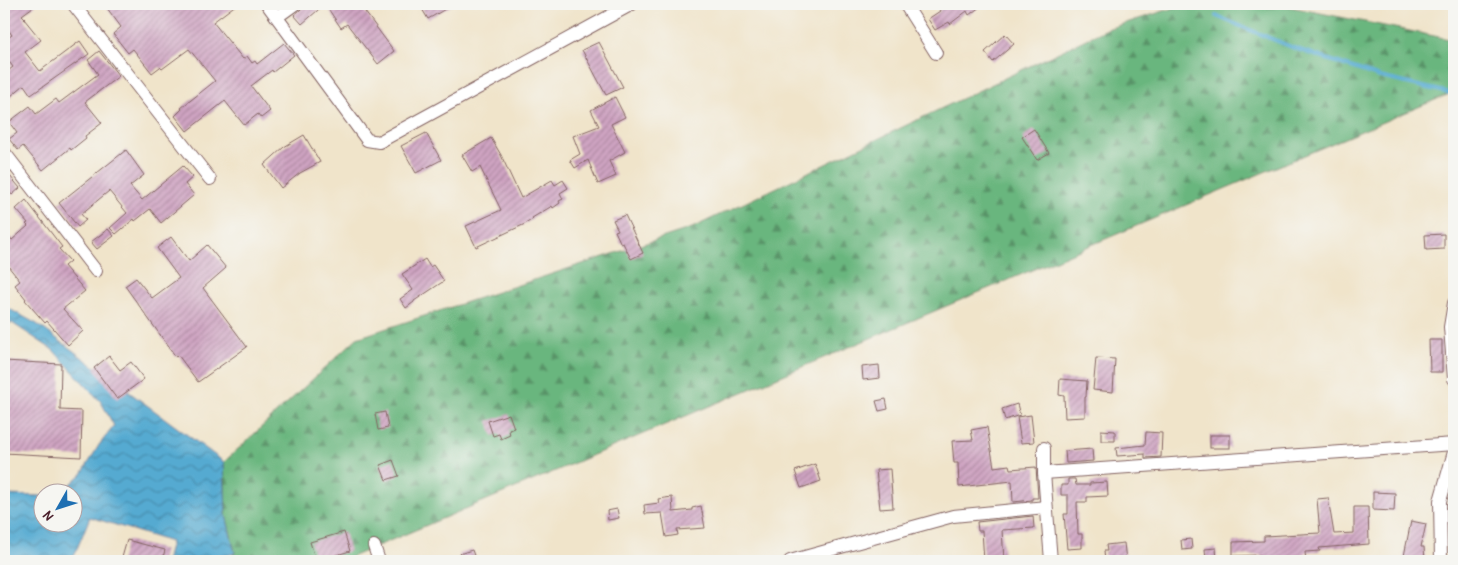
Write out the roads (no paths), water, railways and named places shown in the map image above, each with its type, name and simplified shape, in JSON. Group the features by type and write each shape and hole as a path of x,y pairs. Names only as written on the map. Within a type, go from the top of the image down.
{"street":[{"path":"73,4 210,180"},
{"path":"267,4 366,140 379,142 632,4"},
{"path":"277,17 295,4"},
{"path":"905,4 936,53"},
{"path":"4,152 96,271"},
{"path":"1454,302 1450,327 1454,378"},
{"path":"1044,473 1454,444"},
{"path":"1044,448 1046,507 1051,561"},
{"path":"1441,561 1440,501 1454,452"},
{"path":"790,561 953,516 1046,507"},
{"path":"374,546 379,561"}],"water":[{"path":"4,306 37,324 224,462 226,515 235,553 212,561 166,561 171,542 90,517 72,561 4,561 4,495 32,496 32,532 82,532 82,482 73,482 82,474 99,445 114,426 101,402 53,350 12,323 4,324"}],"waterway":[{"path":"1216,16 1294,48 1380,77 1454,94"}]}
